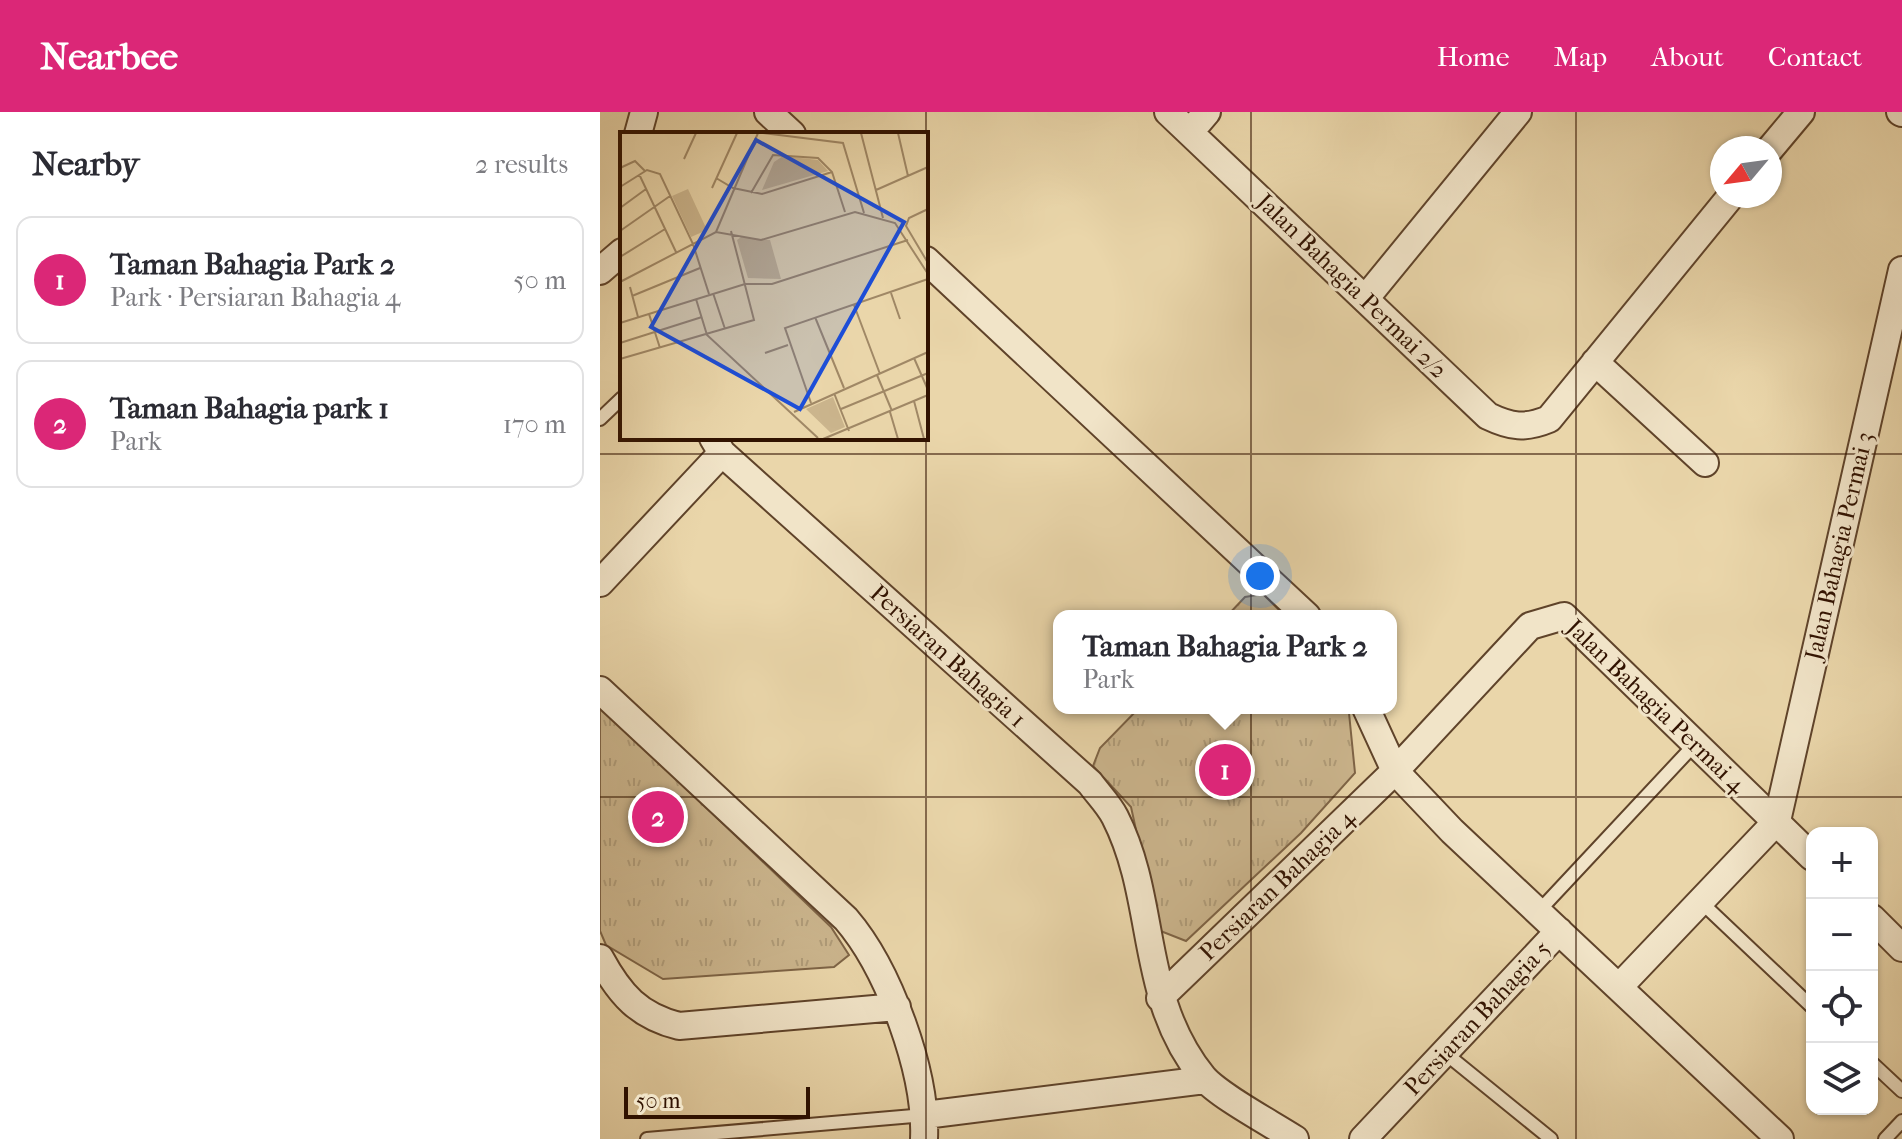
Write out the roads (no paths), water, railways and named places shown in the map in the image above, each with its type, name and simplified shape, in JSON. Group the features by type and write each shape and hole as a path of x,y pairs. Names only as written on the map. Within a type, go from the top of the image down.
{"street":[{"path":"639,132 644,112"},
{"path":"768,112 790,132"},
{"name":"Jalan Bahagia Permai 2/2","path":"1168,112 1488,416 1511,427 1531,426 1549,419 1595,362"},
{"path":"1190,132 1207,112"},
{"path":"1365,299 1518,112"},
{"path":"1781,136 1801,112"},
{"path":"1705,463 1595,362 1721,208"},
{"path":"600,271 620,254"},
{"path":"928,262 1301,610"},
{"name":"Jalan Bahagia Permai 3","path":"1777,821 1902,270"},
{"path":"600,583 718,446"},
{"name":"Persiaran Bahagia 1","path":"718,446 1090,783 1115,815 1129,851 1160,998 1184,1050 1205,1080"},
{"name":"Jalan Bahagia Permai 4","path":"1395,771 1530,626 1564,616 1806,851"},
{"path":"600,690 846,919 868,945 897,1007 924,1127 1205,1080 1295,1139"},
{"path":"1369,714 1395,771 1538,912 1780,1139"},
{"name":"Persiaran Bahagia 4","path":"1160,998 1395,771"},
{"path":"1619,987 1777,821"},
{"path":"1878,924 1902,948"},
{"name":"Persiaran Bahagia 5","path":"1363,1139 1559,931"},
{"path":"600,958 630,1004 656,1020 679,1026 897,1007"}],"lane":[{"path":"600,419 620,400"},
{"path":"1538,912 1696,743"},
{"path":"1701,902 1806,1001"},
{"path":"1445,1053 1551,1139"},
{"path":"1878,1069 1902,1091"},
{"path":"1885,1139 1902,1121"},
{"path":"647,1139 924,1127"}],"place":[{"name":"Taman Bahagia Park 2","path":"1225,770"},
{"name":"Taman Bahagia park 1","path":"658,817"}]}
